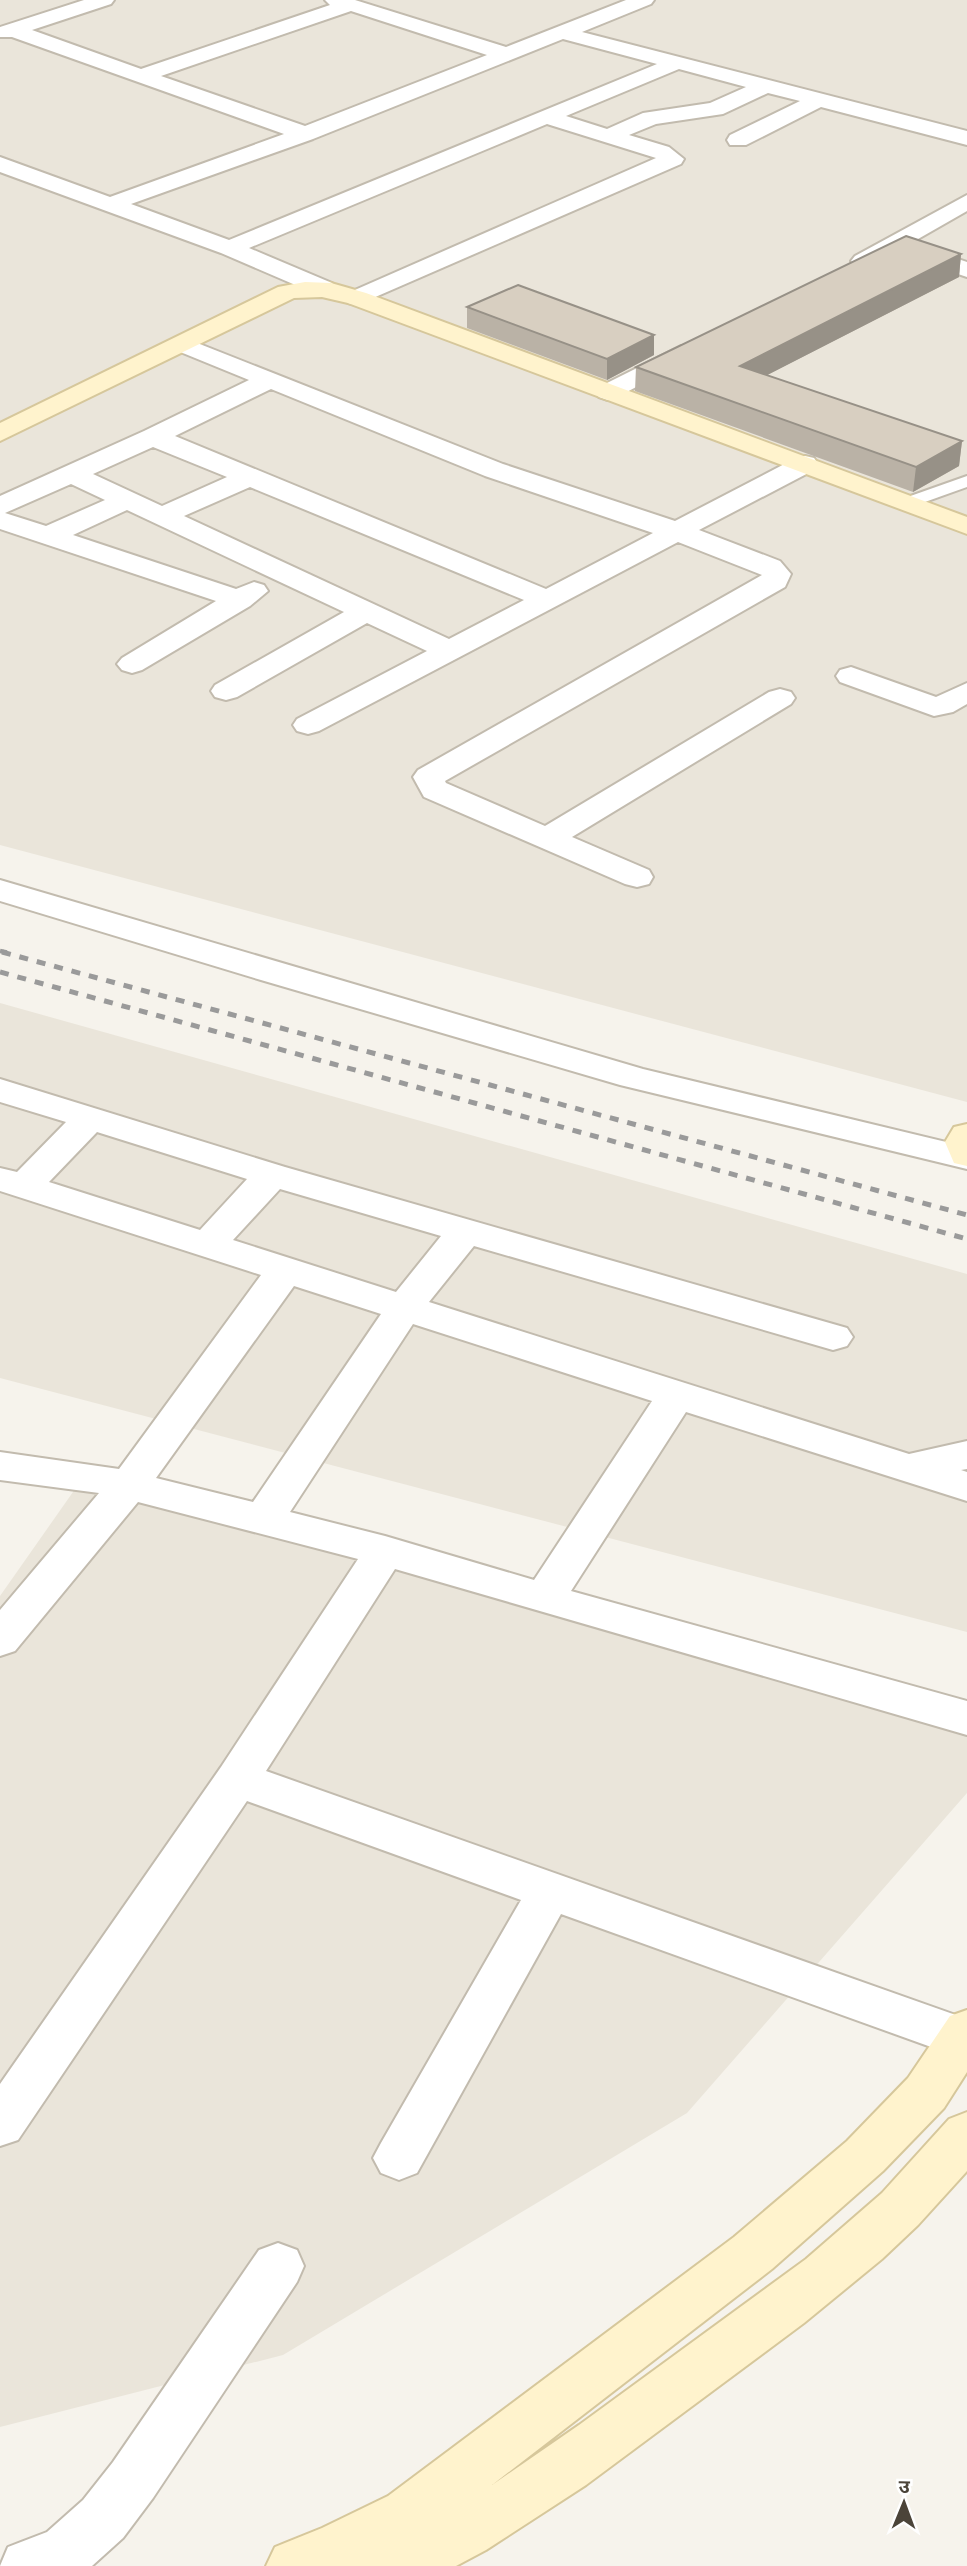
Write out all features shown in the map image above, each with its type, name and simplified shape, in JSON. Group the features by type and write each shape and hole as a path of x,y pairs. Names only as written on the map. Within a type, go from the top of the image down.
{"street":[{"path":"111,204 305,134 644,0"},
{"path":"6,32 90,1"},
{"path":"141,76 343,2 509,55"},
{"path":"6,32 305,134"},
{"path":"564,33 967,138"},
{"path":"229,248 677,63"},
{"path":"609,136 651,118 715,109 765,86"},
{"path":"738,141 818,100"},
{"path":"357,298 673,159 661,152 545,117"},
{"path":"0,164 229,248 323,288 357,298 967,526"},
{"path":"839,274 967,202"},
{"path":"894,245 967,270"},
{"path":"3,429 287,292 323,288"},
{"path":"608,392 705,342"},
{"path":"182,344 494,470 676,531 770,567 777,574 775,581 429,776 435,790 637,877"},
{"path":"0,506 153,437 269,380"},
{"path":"153,437 546,599"},
{"path":"308,725 805,464"},
{"path":"70,473 449,650"},
{"path":"160,516 249,477"},
{"path":"48,536 126,500"},
{"path":"0,520 240,600"},
{"path":"132,664 283,574"},
{"path":"226,691 365,612"},
{"path":"851,676 934,707 942,706 967,692"},
{"path":"548,838 780,698"},
{"path":"0,890 273,973 634,1077 967,1156 963,1142 967,1135"},
{"path":"0,1090 272,1175 833,1337"},
{"path":"12,1183 91,1118"},
{"path":"208,1245 272,1175"},
{"path":"12,1183 967,1487"},
{"path":"262,1521 405,1307 465,1231"},
{"path":"0,1640 129,1485 285,1270"},
{"path":"544,1599 677,1394"},
{"path":"908,1468 967,1455"},
{"path":"0,1466 129,1485 385,1551 544,1599 967,1718"},
{"path":"0,2125 237,1779 385,1551"},
{"path":"237,1779 964,2034 926,2093 865,2156 752,2253 408,2515 295,2566"},
{"path":"399,2158 550,1891"},
{"path":"395,2566 432,2551 550,2478 827,2276 918,2192 967,2134"},
{"path":"28,2566 65,2553 103,2519 133,2480 278,2266"}],"lane":[{"path":"908,503 967,481"}],"shaded area":[{"path":"0,0 967,0 967,1102 0,845"},
{"path":"0,1003 967,1274 967,1632 0,1378"},
{"path":"80,1482 967,1730 967,1793 687,2113 283,2355 0,2427 0,1596"}],"building":[{"path":"906,236 961,254 740,366 962,441 916,467 636,367"},
{"path":"518,285 654,335 607,359 467,307"}],"railway":[{"path":"0,951 9,953"},
{"path":"2,952 967,1215"},
{"path":"0,972 967,1239"}]}
